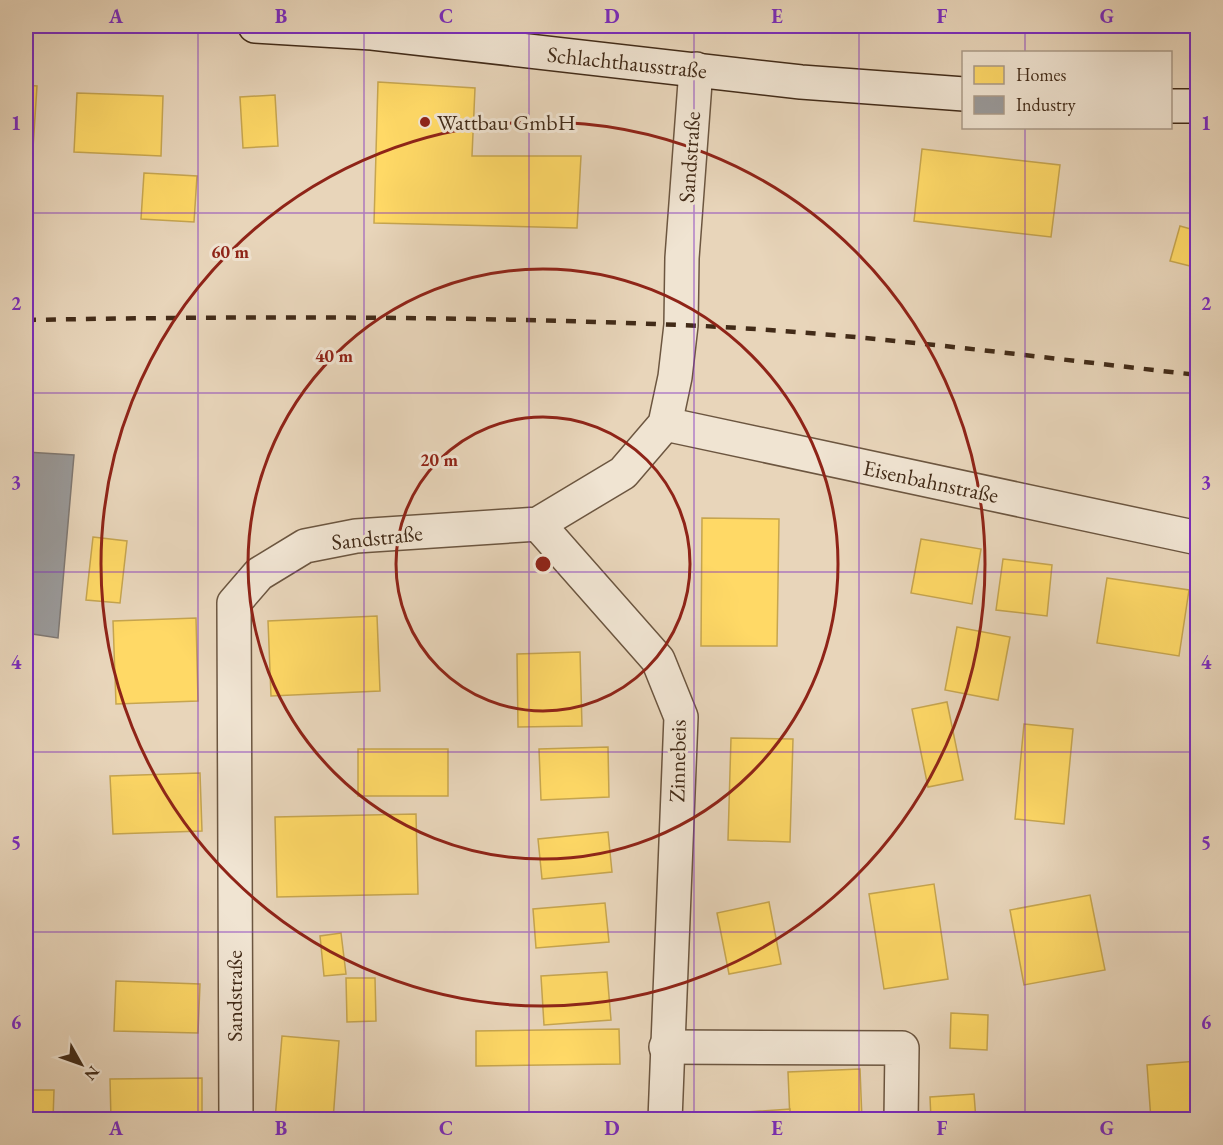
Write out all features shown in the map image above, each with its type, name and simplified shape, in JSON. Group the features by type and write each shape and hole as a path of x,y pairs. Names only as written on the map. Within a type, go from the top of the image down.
{"street":[{"name":"Schlachthausstraße","path":"255,26 372,33 801,82 962,94"},
{"name":"Sandstraße","path":"236,1119 234,603 259,574 305,546 356,536 538,524 623,473 665,424 675,377 681,325 682,258 696,69"},
{"path":"1172,106 1197,106"},
{"name":"Eisenbahnstraße","path":"665,424 1197,538"},
{"name":"Zinnebeis","path":"538,524 658,660 681,717 666,1047 665,1119"},
{"path":"666,1047 902,1048 901,1119"}],"building: Homes":[{"name":"Wattbau GmbH","path":"378,82 475,88 472,156 581,156 577,228 374,223"},
{"path":"26,85 37,86 33,148 26,148"},
{"path":"77,93 163,96 161,156 74,152"},
{"path":"275,95 278,146 243,148 240,97"},
{"path":"922,149 1060,165 1051,237 914,221"},
{"path":"144,173 197,176 194,222 141,219"},
{"path":"1180,226 1198,231 1198,268 1170,261"},
{"path":"702,518 779,519 777,646 701,646"},
{"path":"93,537 127,541 120,603 86,600"},
{"path":"921,539 981,549 972,604 911,593"},
{"path":"1003,559 1052,565 1047,616 996,610"},
{"path":"1107,578 1189,590 1179,656 1097,643"},
{"path":"377,616 380,691 271,696 268,621"},
{"path":"196,618 198,701 116,704 113,621"},
{"path":"957,627 1010,637 998,700 945,690"},
{"path":"580,652 582,726 518,727 517,654"},
{"path":"947,702 963,780 928,787 912,709"},
{"path":"1024,724 1073,729 1064,824 1015,819"},
{"path":"731,738 793,739 790,842 728,840"},
{"path":"608,747 609,797 541,800 539,749"},
{"path":"358,749 448,749 448,796 358,796"},
{"path":"200,773 202,831 113,834 110,776"},
{"path":"416,814 418,894 277,897 275,817"},
{"path":"608,832 612,872 542,879 538,839"},
{"path":"934,884 948,979 884,989 869,894"},
{"path":"1090,895 1105,970 1024,985 1010,910"},
{"path":"769,902 781,964 729,974 717,913"},
{"path":"605,903 609,942 536,948 533,909"},
{"path":"341,933 346,974 324,976 320,936"},
{"path":"607,972 611,1020 544,1025 541,976"},
{"path":"346,978 375,978 376,1021 347,1022"},
{"path":"116,981 200,984 198,1033 114,1031"},
{"path":"951,1013 988,1015 987,1050 950,1048"},
{"path":"619,1029 620,1064 476,1066 476,1031"},
{"path":"282,1036 339,1041 333,1120 275,1120"},
{"path":"1198,1061 1198,1120 1151,1120 1147,1065"},
{"path":"860,1069 862,1120 790,1120 788,1072"},
{"path":"202,1078 202,1120 111,1120 110,1079"},
{"path":"26,1090 54,1090 53,1120 26,1120"},
{"path":"974,1094 976,1120 931,1120 930,1097"},
{"path":"790,1109 790,1120 732,1120 732,1113"}],"building: Industry":[{"path":"26,452 74,455 58,638 26,633"}],"railway":[{"path":"26,320 353,318 517,320 746,328 875,339 1198,375"}],"place":[{"name":"Wattbau GmbH","path":"425,122"}]}
